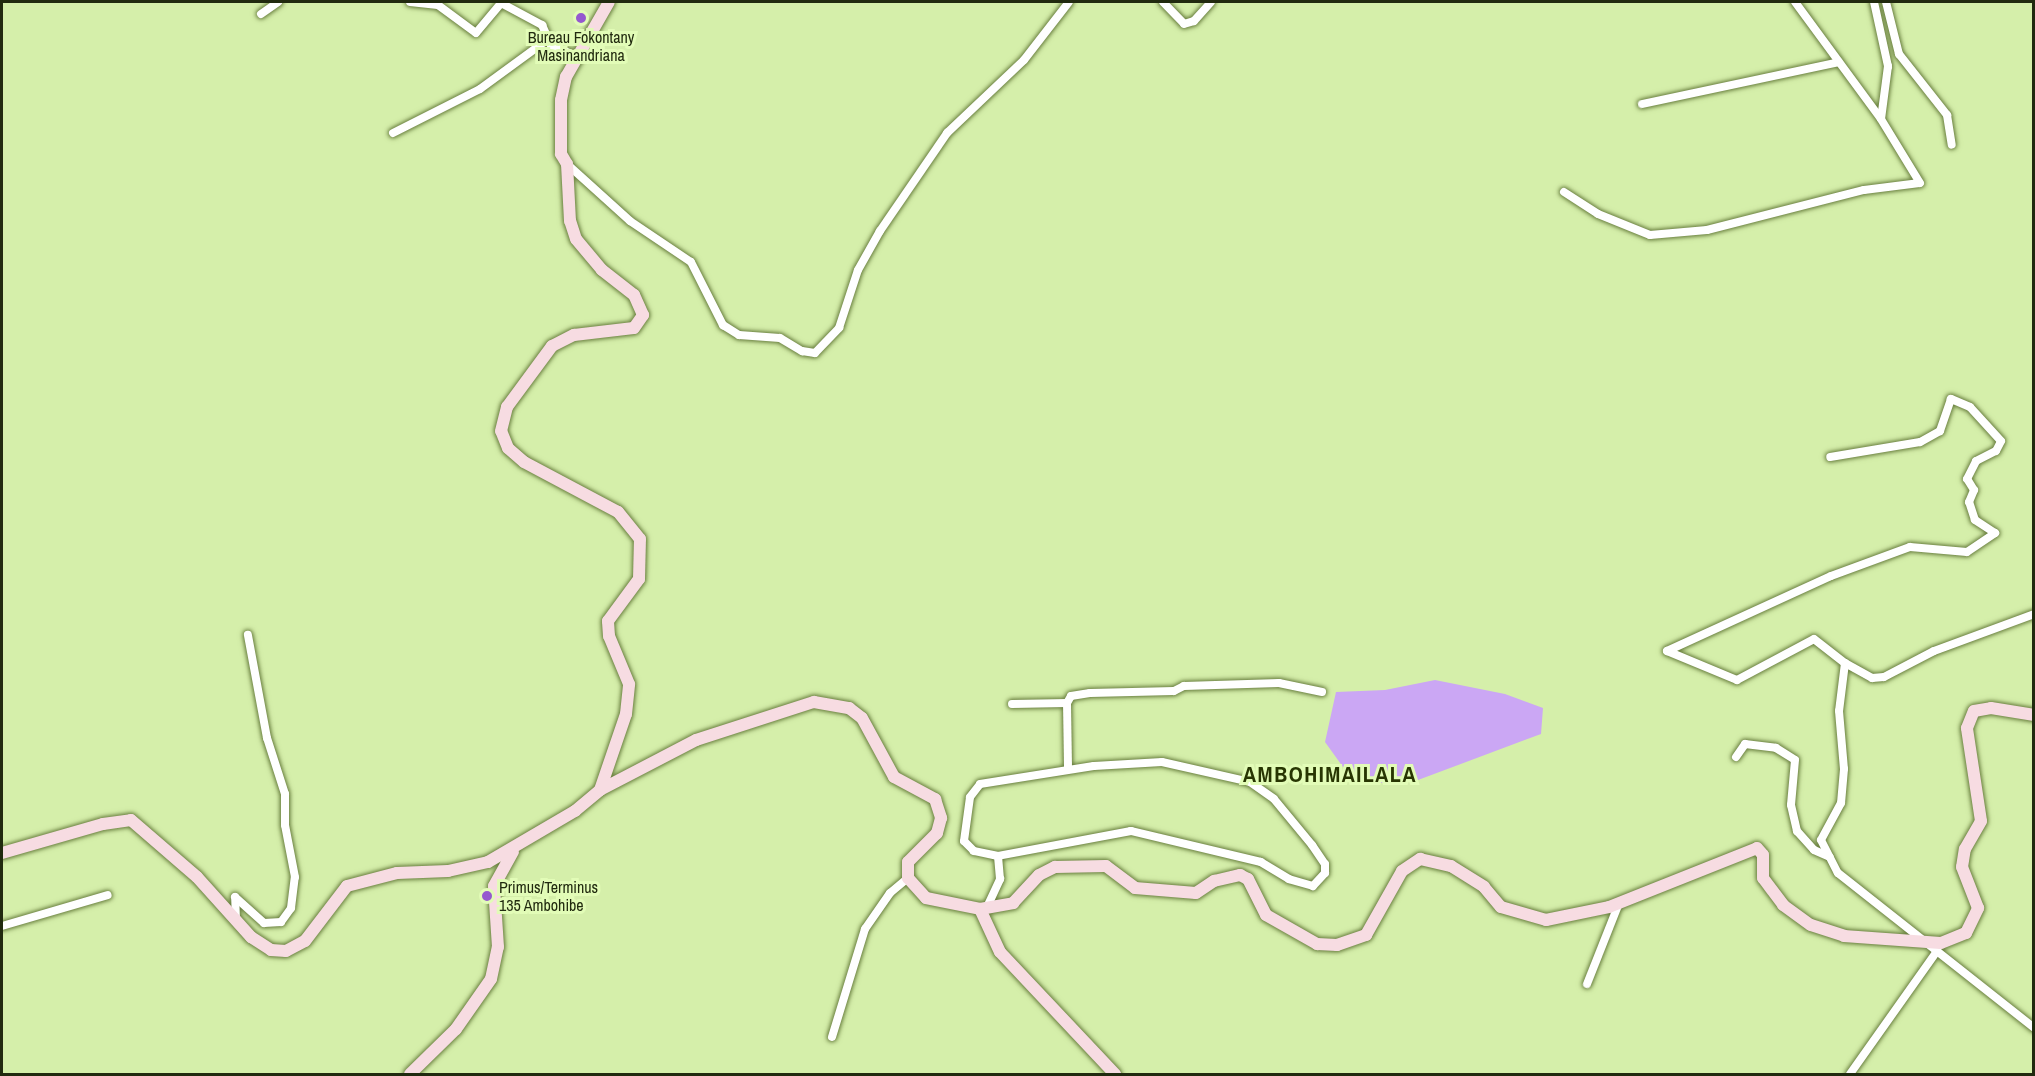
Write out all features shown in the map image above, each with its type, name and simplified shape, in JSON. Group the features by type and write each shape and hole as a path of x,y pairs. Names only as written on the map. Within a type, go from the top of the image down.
{"street":[{"path":"261,14 278,2"},
{"path":"410,2 438,5 476,33 501,2 542,25 547,40 576,56"},
{"path":"609,2 576,56 561,100 561,154 567,164 630,221 691,262 723,325 739,334 780,338 802,351 815,353 838,328 858,270 880,231 947,133 1024,60 1069,2"},
{"path":"1163,2 1184,24 1194,21 1211,2"},
{"path":"1564,192 1598,214 1650,235 1707,230 1864,190 1920,183 1881,119 1795,2"},
{"path":"1874,2 1888,66 1881,119"},
{"path":"1886,2 1899,54 1947,115 1952,145"},
{"path":"393,133 480,89 547,40"},
{"path":"1642,104 1839,62"},
{"path":"567,164 570,221 576,239 602,270 634,295 642,315 634,328 574,335 552,346 507,407 501,431 508,448 524,462 618,512 640,539 639,579 608,621 609,636 629,684 626,714 600,790"},
{"path":"1830,458 1920,442 1940,431 1951,399 1970,407 2001,441 1996,451 1976,461 1967,479 1974,490 1969,502 1975,520 1995,533 1967,552 1910,547 1831,576 1667,651 1737,680 1814,639 1845,663 1872,678 1884,677 1934,651 2034,614"},
{"path":"237,924 235,897 264,923 281,922 291,908 295,878 285,825 285,794 267,738 248,635"},
{"path":"1845,663 1839,711 1844,769 1841,803 1821,840 1838,873 2034,1028"},
{"path":"1068,769 1067,703 1071,696 1184,686 1279,683 1322,692"},
{"path":"2,853 103,824 130,820 197,877 237,924 271,950 293,949 305,941 347,886 397,873 463,869 518,846 600,790 696,740 793,705 814,702 849,708 862,718 894,777 924,789 940,807 937,833 908,862 908,878 926,898 984,907 1013,903 1039,875 1055,867 1106,866 1135,888 1196,893 1214,881 1240,875 1248,879 1266,915 1317,944 1338,945 1366,935 1402,871 1420,859 1451,866 1484,887 1501,907 1520,916 1546,920 1619,903 1757,848 1763,855 1762,878 1783,905 1810,925 1844,936 1941,943 1966,933 1978,908 1962,867 1965,849 1981,821 1967,728 1974,711 1991,708 2034,715"},
{"path":"1012,704 1067,703"},
{"path":"1736,757 1745,744 1776,748 1795,760 1791,805 1797,831 1814,850 1830,857"},
{"path":"1162,762 1250,782 1274,799 1312,844 1325,864 1325,873 1313,886 1261,862 1131,831 998,856 974,851 964,841 970,797 980,784 1068,769 1162,762"},
{"path":"410,1074 456,1029 491,979 498,947 494,886 518,846"},
{"path":"998,856 1000,879 984,907 1000,952 1115,1074"},
{"path":"832,1037 865,929 891,893 908,878"},
{"path":"2,926 108,896"},
{"path":"1587,984 1619,903"},
{"path":"1851,1074 1937,951"}],"shaded area":[{"path":"1435,680 1505,694 1543,708 1541,734 1418,780 1378,783 1343,767 1325,742 1336,692 1385,690"}],"place":[{"name":"Bureau Fokontany Masinandriana","path":"581,18"},
{"name":"Primus/Terminus 135 Ambohibe","path":"487,896"}],"district":[{"name":"AMBOHIMAILALA","path":"1330,775"}]}
